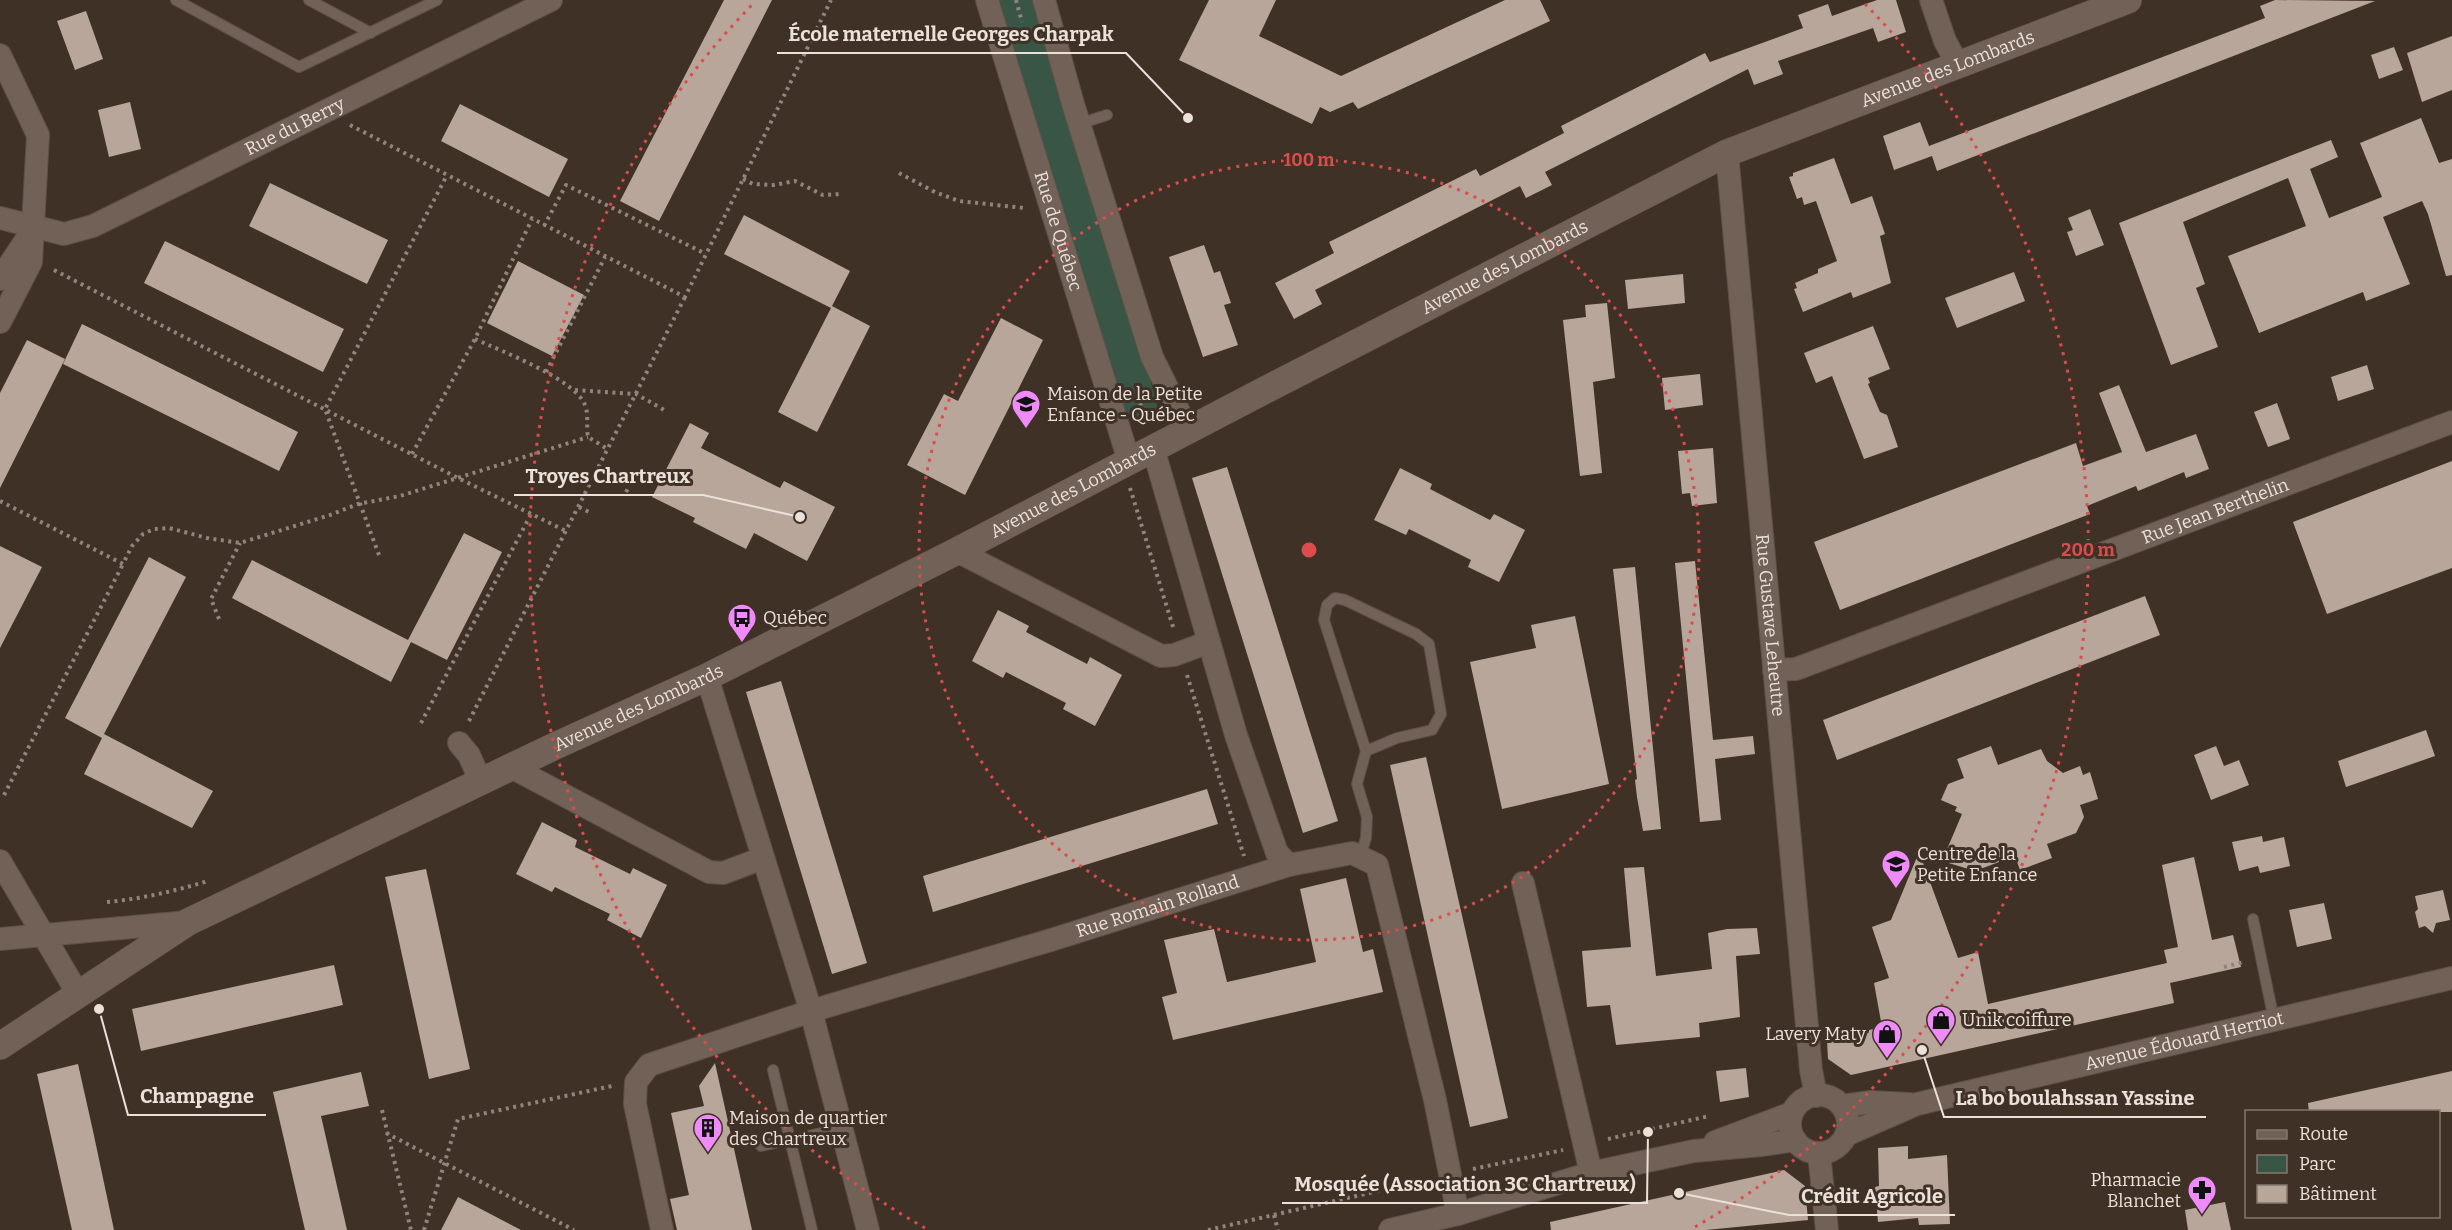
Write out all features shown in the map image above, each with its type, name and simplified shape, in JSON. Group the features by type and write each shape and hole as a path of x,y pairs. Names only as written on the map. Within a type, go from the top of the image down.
{"street":[{"name":"Rue du Berry","path":"0,218 64,234 93,226 551,0"},
{"name":"Rue de Québec","path":"987,0 1129,461"},
{"path":"1044,0 1079,124 1152,357 1188,430"},
{"path":"1931,0 1945,41 1958,63"},
{"name":"Avenue des Lombards","path":"0,1046 188,922 555,746 707,677 957,552 1153,448 1727,153 2128,0"},
{"path":"0,56 38,135 31,262 0,322"},
{"name":"Rue Gustave Leheutre","path":"1727,153 1811,1070 1816,1096"},
{"path":"0,279 34,228"},
{"name":"Rue Jean Berthelin","path":"1774,670 1796,669 2452,422"},
{"path":"1153,448 1236,735 1277,854 1289,865"},
{"path":"957,552 1161,656 1174,656 1209,642"},
{"path":"707,677 811,1011 868,1230"},
{"path":"459,743 470,755 481,782"},
{"path":"513,768 709,872 723,873 763,858"},
{"name":"Rue Romain Rolland","path":"636,1082 649,1065 811,1011 1051,940 1289,865 1352,853 1360,857"},
{"path":"1360,857 1377,865 1452,1178 1458,1214"},
{"path":"0,861 78,994"},
{"path":"1523,883 1583,1146 1592,1173"},
{"name":"Avenue des Lombards","path":"0,939 188,922"},
{"name":"Avenue Édouard Herriot","path":"1917,1104 2452,978"},
{"path":"636,1082 635,1104 662,1230"},
{"path":"1694,1151 1758,1124 1792,1113 1802,1101 1816,1096 1826,1096 1842,1106 1848,1120 1846,1135"},
{"path":"1842,1106 1871,1102 1917,1104"},
{"path":"1792,1113 1791,1132 1795,1140 1801,1147 1819,1153 1835,1148 1846,1135 1917,1104"},
{"path":"1390,1230 1430,1226 1458,1214 1592,1173 1694,1151 1795,1140"},
{"path":"1819,1153 1827,1230"}],"lane":[{"path":"176,0 299,67 437,0"},
{"path":"309,0 371,33"},
{"path":"1079,124 1107,115"},
{"path":"1360,857 1366,837 1367,817 1357,784 1366,751 1324,620 1327,605 1335,598 1345,600 1416,634 1429,644 1441,714 1432,730 1397,738 1366,751"},
{"path":"2253,919 2274,1020"},
{"path":"773,1070 812,1230"},
{"path":"761,1146 840,1129"}],"path":[{"path":"459,743 609,450 831,0"},
{"path":"338,105 342,120 685,297"},
{"path":"899,173 934,192 959,201 1024,208 1021,198"},
{"path":"379,555 358,504 325,409 447,175"},
{"path":"743,179 753,184 774,185 795,181 823,195 842,194"},
{"path":"544,226 566,185 706,254"},
{"path":"412,454 475,339 532,219"},
{"path":"546,372 605,257"},
{"path":"45,265 456,477 566,531"},
{"path":"475,339 546,372 575,390 586,406 588,437"},
{"path":"1112,404 1165,384"},
{"path":"575,390 636,394 666,411"},
{"path":"4,795 132,546 143,534 154,529 169,528 207,538 240,543 358,504 400,496 588,437 609,450"},
{"path":"626,492 632,481"},
{"path":"0,501 123,564"},
{"path":"579,507 589,512"},
{"path":"421,723 531,514"},
{"path":"219,619 211,599 240,543"},
{"path":"424,1230 458,1119 636,1082"},
{"path":"382,1110 411,1230"},
{"path":"1208,1230 1433,1178 1452,1178 1461,1172 1718,1114"},
{"path":"386,1133 574,1230"},
{"path":"1274,1215 1278,1230"}],"green space":[{"path":"996,0 1035,0 1155,396 1158,409 1155,418 1139,422 1125,414"}],"building":[{"path":"724,0 772,0 659,221 620,201"},
{"path":"1209,0 1276,0 1259,36 1341,76 1505,0 1540,0 1550,21 1358,109 1353,102 1330,112 1320,107 1312,124 1179,60"},
{"path":"1877,0 1896,0 1906,32 1878,42 1873,28 1778,61 1783,74 1754,85 1748,69 1545,172 1552,185 1526,198 1520,186 1315,290 1322,304 1294,319 1275,283 1334,253 1329,242 1476,169 1480,176 1564,133 1561,126 1705,53 1710,62 1803,28 1798,15 1828,4 1832,16"},
{"path":"2275,0 2375,1 1937,171 1932,156 1894,170 1883,136 1920,122 1929,146 2265,18 2260,6"},
{"path":"86,11 103,59 75,70 57,21"},
{"path":"2452,36 2452,90 2422,102 2407,53"},
{"path":"2394,47 2403,70 2379,79 2371,55"},
{"path":"130,102 141,149 109,157 98,110"},
{"path":"460,104 568,159 549,197 441,141"},
{"path":"2421,118 2439,163 2452,159 2452,275 2446,276 2422,201 2383,217 2410,284 2366,301 2363,292 2259,333 2228,256 2306,226 2288,178 2183,222 2205,284 2196,288 2218,347 2171,365 2119,223 2331,140 2338,157 2310,169 2329,218 2382,197 2360,143"},
{"path":"1834,158 1851,204 1872,196 1885,234 1880,236 1891,283 1853,298 1851,292 1803,312 1794,289 1797,288 1795,283 1818,273 1818,269 1837,261 1816,201 1804,205 1802,197 1797,199 1789,177 1793,176 1793,173"},
{"path":"270,183 388,240 367,284 249,226"},
{"path":"2090,209 2104,245 2076,256 2067,232 2073,230 2068,218"},
{"path":"744,215 850,271 832,306 870,326 817,432 778,412 831,308 724,254"},
{"path":"165,241 344,329 323,372 144,283"},
{"path":"1204,245 1214,273 1220,271 1231,303 1224,305 1238,345 1203,357 1169,257"},
{"path":"518,261 584,295 552,356 487,323"},
{"path":"2014,272 2025,301 1957,328 1945,298"},
{"path":"1683,274 1685,303 1628,309 1625,280"},
{"path":"1607,303 1615,378 1593,382 1602,473 1580,476 1563,320 1586,317 1585,305"},
{"path":"1001,318 1043,340 965,495 907,465 944,394 958,401"},
{"path":"82,324 298,432 279,471 63,364"},
{"path":"1873,326 1890,369 1868,378 1870,383 1868,384 1880,412 1887,415 1898,447 1864,459 1832,376 1816,383 1804,353"},
{"path":"27,340 65,359 0,488 0,393"},
{"path":"2367,365 2374,389 2338,401 2331,377"},
{"path":"1700,374 1703,405 1665,410 1662,378"},
{"path":"2119,385 2146,452 2196,434 2209,469 2186,478 2184,472 2138,491 2136,486 2087,506 2090,514 1840,610 1814,542 2076,443 2083,466 2122,452 2099,393"},
{"path":"2277,403 2290,439 2268,447 2254,412"},
{"path":"690,423 709,433 701,448 780,488 784,481 835,507 807,561 754,533 746,549 693,522 695,518 652,497"},
{"path":"1713,448 1717,503 1692,506 1690,493 1682,494 1678,451"},
{"path":"2452,461 2452,568 2327,614 2293,522"},
{"path":"1227,467 1338,821 1303,833 1192,478"},
{"path":"1400,468 1432,484 1430,489 1490,520 1494,514 1525,530 1499,582 1468,567 1471,560 1409,529 1406,535 1374,520"},
{"path":"464,533 502,552 447,660 411,642 391,682 232,598 252,560 408,640"},
{"path":"0,546 42,567 0,648"},
{"path":"149,557 186,577 104,734 213,791 192,828 84,774 102,738 65,718"},
{"path":"1695,561 1713,740 1753,736 1755,754 1715,759 1721,820 1700,822 1675,563"},
{"path":"1635,567 1661,829 1643,831 1635,780 1637,779 1613,569"},
{"path":"2145,596 2160,635 1837,760 1823,720"},
{"path":"998,610 1029,626 1026,632 1087,664 1090,657 1122,675 1095,726 1063,709 1066,703 1006,672 1003,678 972,661"},
{"path":"1575,616 1609,784 1502,809 1470,662 1536,648 1531,625"},
{"path":"781,681 867,963 832,974 746,692"},
{"path":"2426,730 2435,756 2346,787 2338,761"},
{"path":"1991,746 1998,765 2041,749 2047,761 2063,773 2080,766 2083,775 2090,772 2098,799 2080,805 2084,817 2076,833 2047,844 2052,858 2020,870 2015,856 1975,871 1942,861 1962,814 1955,811 1957,807 1941,800 1948,784 1964,778 1957,759"},
{"path":"2216,746 2224,766 2239,760 2249,785 2211,800 2194,755"},
{"path":"1426,757 1508,1118 1470,1127 1390,765"},
{"path":"1207,789 1218,824 933,912 923,876"},
{"path":"542,822 577,840 575,847 630,874 633,868 667,885 641,938 607,920 610,914 555,887 552,892 516,874"},
{"path":"2262,836 2263,842 2284,837 2290,866 2260,873 2258,866 2239,871 2232,842"},
{"path":"1919,852 1958,958 1978,952 1988,1004 2167,963 2164,950 2178,947 2162,865 2194,857 2212,940 2233,935 2241,967 2170,983 2174,1003 1851,1075 1828,1059 1827,1040 1882,1027 1874,983 1889,978 1872,927 1891,920"},
{"path":"1644,867 1656,976 1712,969 1708,933 1727,929 1757,928 1760,954 1736,956 1740,1017 1699,1023 1700,1037 1616,1045 1610,1005 1587,1007 1582,951 1631,947 1624,868"},
{"path":"426,869 470,1069 429,1079 385,877"},
{"path":"1346,878 1363,952 1373,949 1383,992 1173,1040 1162,997 1177,993 1164,940 1214,929 1227,982 1316,962 1300,889"},
{"path":"2443,890 2450,920 2436,923 2433,933 2425,926 2419,928 2415,912 2418,909 2415,896"},
{"path":"2324,903 2332,939 2297,947 2289,910"},
{"path":"334,965 343,1005 141,1051 132,1009"},
{"name":"Maison de quartier des Chartreux","path":"715,1063 752,1230 677,1230 670,1199 689,1195 671,1113 704,1106 699,1086"},
{"path":"78,1064 114,1230 72,1230 37,1074"},
{"path":"1746,1068 1749,1097 1720,1102 1716,1071"},
{"path":"2452,1071 2452,1112 2440,1112 2440,1110 2309,1110 2308,1103"},
{"path":"361,1072 369,1106 321,1116 347,1230 305,1230 273,1092"},
{"path":"1908,1146 1908,1159 1947,1155 1950,1224 1919,1225 1918,1218 1878,1222 1875,1187 1879,1186 1878,1148"},
{"path":"1784,1170 1805,1186 1808,1220 1706,1230 1551,1230 1550,1222"},
{"path":"458,1197 521,1230 441,1230"},
{"name":"Pharmacie Blanchet","path":"2225,1202 2231,1230 2188,1230 2185,1210"}],"place":[{"name":"École maternelle Georges Charpak","path":"1188,118"},
{"name":"Maison de la Petite Enfance - Québec","path":"1026,430"},
{"name":"Troyes Chartreux","path":"800,517"},
{"name":"Québec","path":"742,644"},
{"name":"Centre de la Petite Enfance","path":"1896,890"},
{"name":"Champagne","path":"99,1009"},
{"name":"Unik coiffure","path":"1941,1046"},
{"name":"La bo boulahssan Yassine","path":"1922,1050"},
{"name":"Lavery Maty","path":"1887,1060"},
{"name":"Mosquée (Association 3C Chartreux)","path":"1648,1132"},
{"name":"Maison de quartier des Chartreux","path":"708,1154"},
{"name":"Crédit Agricole","path":"1679,1193"},
{"name":"Pharmacie Blanchet","path":"2202,1216"}]}
